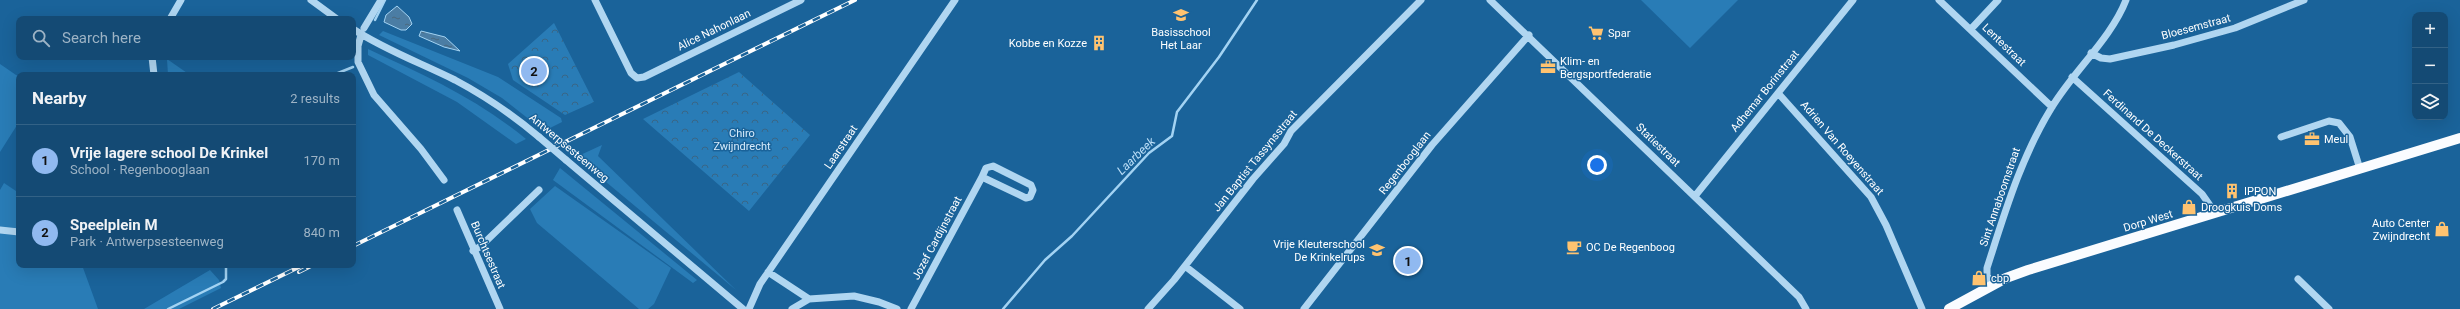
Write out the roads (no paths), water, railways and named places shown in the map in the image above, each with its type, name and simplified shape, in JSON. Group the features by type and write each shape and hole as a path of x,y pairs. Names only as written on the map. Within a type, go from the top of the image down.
{"main road":[{"name":"Dorp West","path":"1949,309 1992,286 2028,270 2460,138"}],"street":[{"path":"172,16 181,0"},
{"path":"311,0 333,16"},
{"path":"381,0 362,32 358,46 358,62 374,95 421,149 444,180"},
{"name":"Alice Nahonlaan","path":"595,0 631,73 637,78 644,77 801,0"},
{"name":"Laarstraat","path":"749,309 755,294 768,272 955,0"},
{"name":"Jan Baptist Tassynsstraat","path":"1148,309 1185,266 1284,144 1291,131 1421,0"},
{"name":"Statiestraat","path":"1490,0 1799,297 1806,309"},
{"name":"Adhemar Borinstraat","path":"1695,196 1853,0"},
{"name":"Lentestraat","path":"1939,0 1971,28 2052,107"},
{"path":"1971,28 1998,0"},
{"name":"Sint Annaboomstraat","path":"1992,286 1986,275 1987,268 2020,166 2052,107 2072,77 2120,16 2126,0"},
{"name":"Bloesemstraat","path":"2091,53 2101,58 2110,59 2174,45 2235,28 2304,0"},
{"name":"Antwerpsesteenweg","path":"356,30 473,90 504,110 539,137 743,309"},
{"name":"Regenbooglaan","path":"1304,309 1432,145 1528,35"},
{"path":"152,60 154,72"},
{"name":"Ferdinand De Deckerstraat","path":"2072,77 2202,194 2213,213"},
{"name":"Adrien Van Roeyenstraat","path":"1778,93 1856,178 1876,204 1922,309"},
{"path":"2281,137 2329,121 2339,123 2350,137 2360,169"},
{"path":"992,166 1031,185 1033,190 1030,196 1026,198 982,176 986,168 992,166"},
{"name":"Jozef Cardijnstraat","path":"911,309 982,176"},
{"path":"473,251 481,246 539,190"},
{"name":"Burchtsestraat","path":"456,210 500,309"},
{"path":"0,230 16,232"},
{"path":"1185,266 1240,309"},
{"path":"768,272 809,299"},
{"path":"2298,279 2329,309"},
{"path":"792,309 809,299 854,296 879,302 897,309"}],"water":[{"path":"397,6 409,17 412,24 406,30 401,30 384,22 386,15"},
{"path":"421,31 445,37 460,51 444,47 419,36"}],"waterway":[{"path":"375,20 385,0"},
{"name":"Laarbeek","path":"1003,309 1045,260 1072,236 1149,153 1172,136 1177,112 1219,57 1257,0"},
{"path":"340,72 353,67"},
{"path":"168,309 223,282 226,279 226,268"}],"railway":[{"path":"356,245 855,0"},
{"path":"213,309 297,268"},
{"path":"299,272 307,268"}],"place":[{"name":"Basisschool Het Laar","path":"1181,15"},
{"name":"Spar","path":"1596,33"},
{"name":"Kobbe en Kozze","path":"1099,43"},
{"name":"Klim- en Bergsportfederatie","path":"1548,67"},
{"name":"Speelplein M","path":"534,71"},
{"name":"Meul","path":"2312,139"},
{"name":"IPPON","path":"2232,191"},
{"name":"Droogkuis Doms","path":"2189,207"},
{"name":"Auto Center Zwijndrecht","path":"2442,229"},
{"name":"OC De Regenboog","path":"1574,247"},
{"name":"Vrije Kleuterschool De Krinkelrups","path":"1377,250"},
{"name":"Vrije lagere school De Krinkel","path":"1408,261"},
{"name":"cbp","path":"1979,278"}],"park label":[{"name":"Chiro Zwijndrecht","path":"742,139"}]}
